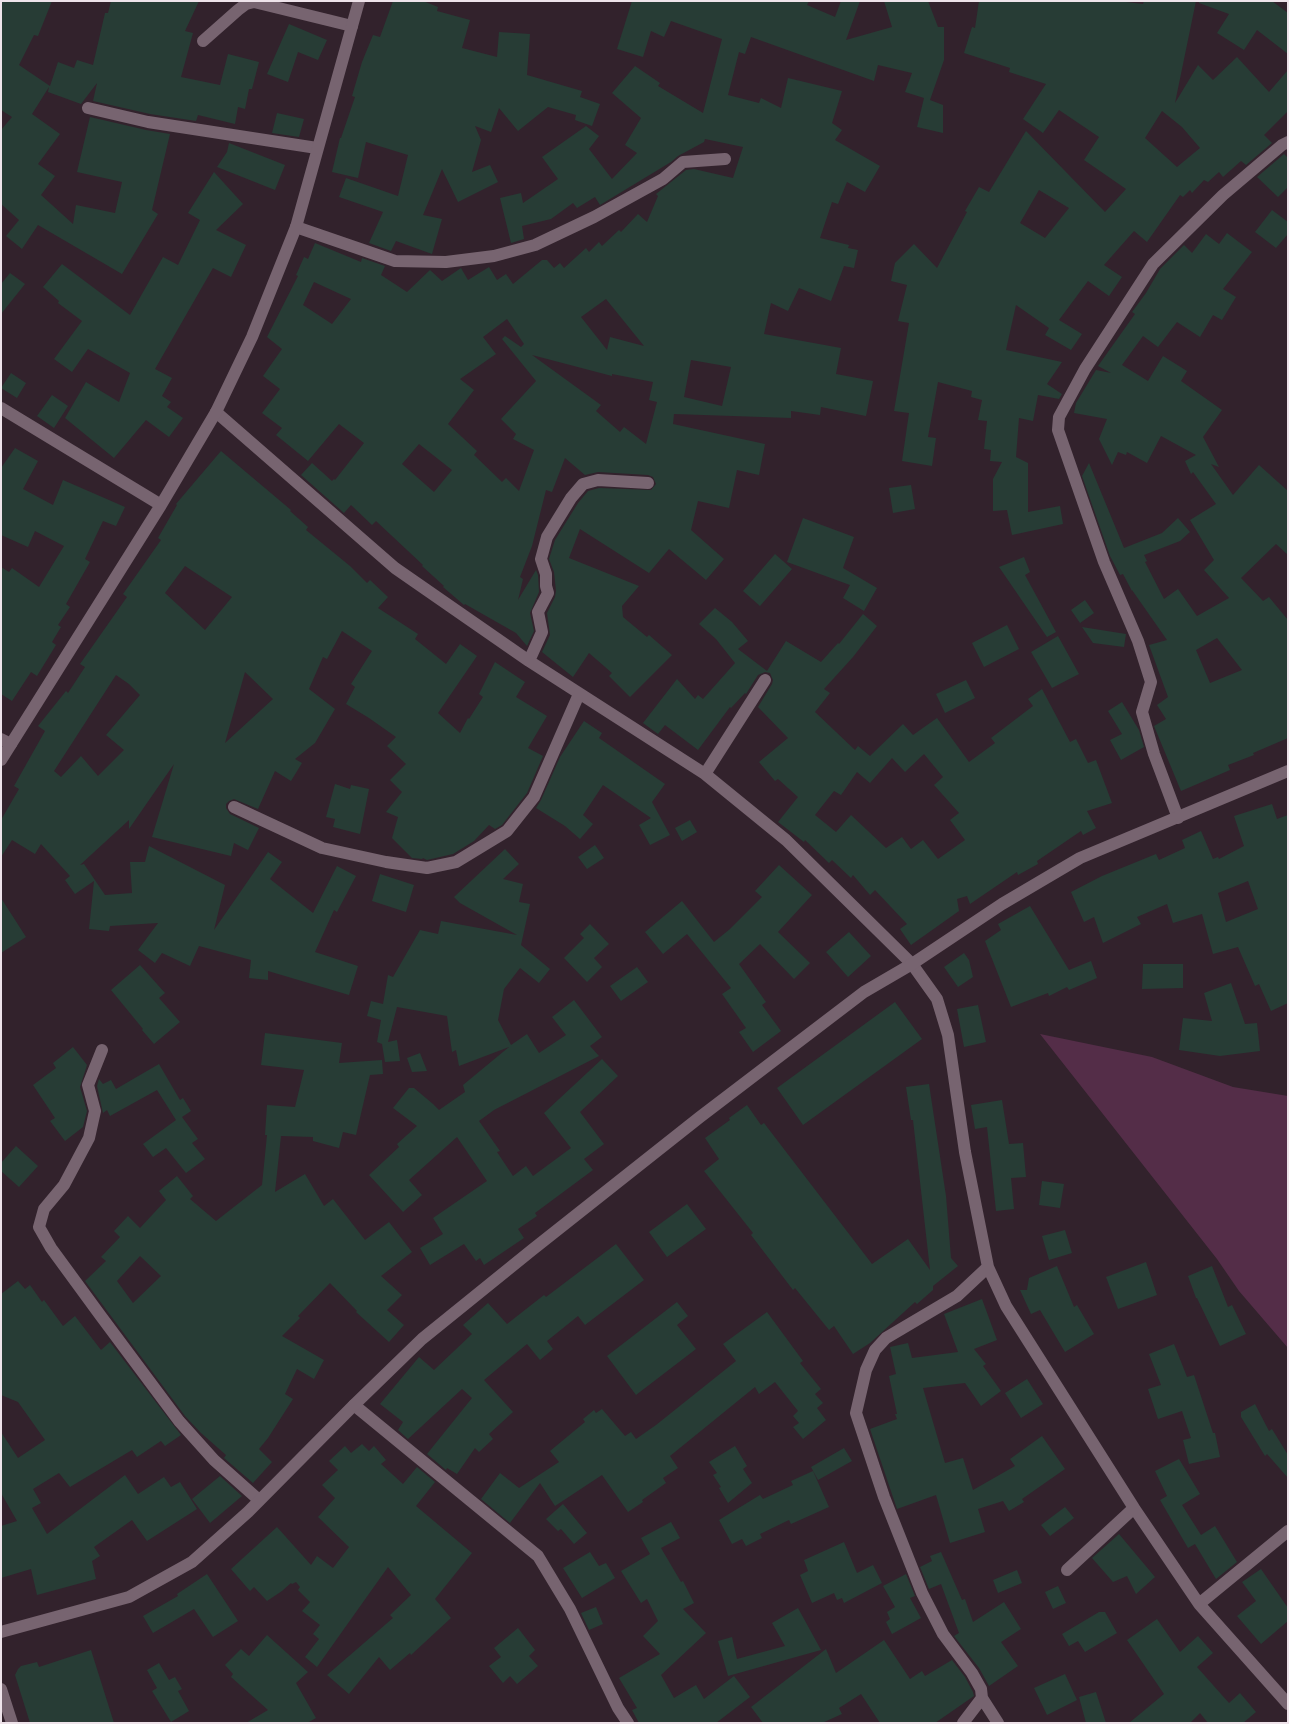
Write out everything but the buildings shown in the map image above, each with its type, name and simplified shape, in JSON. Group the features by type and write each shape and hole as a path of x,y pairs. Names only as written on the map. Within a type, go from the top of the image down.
{"street":[{"path":"1,760 6,742 161,505 216,412 252,337 296,227 359,1"},
{"path":"203,42 238,10 246,4 254,2 352,26"},
{"path":"88,108 148,122 317,148"},
{"path":"1178,818 1154,754 1142,712 1151,682 1138,641 1104,562 1061,440 1058,430 1059,417 1085,369 1153,264 1223,195 1288,142"},
{"path":"296,227 395,261 446,262 494,256 535,246 594,217 663,178 682,162 726,159"},
{"path":"1,408 161,505"},
{"path":"216,412 395,568 529,661 706,774 786,840 912,964 937,999 948,1035 965,1152 988,1267 1006,1306 1134,1508 1199,1604 1288,1704"},
{"path":"529,661 542,632 538,612 548,593 546,574 541,559 548,537 571,498 583,484 598,480 648,483"},
{"path":"706,774 765,680"},
{"path":"234,807 322,848 386,862 427,868 456,862 507,832 534,797 579,694"},
{"path":"1,1632 129,1597 192,1562 248,1512 422,1339 684,1129 864,992 912,964 1002,904 1080,858 1288,771"},
{"path":"102,1050 88,1085 94,1111 89,1138 64,1185 44,1209 39,1227 51,1248 179,1421 214,1460 260,1500"},
{"path":"988,1267 957,1296 886,1338 875,1350 866,1370 856,1413 884,1497 922,1593 943,1634 972,1674 981,1689 982,1698 998,1723"},
{"path":"354,1405 538,1556 570,1609 618,1708 628,1723"},
{"path":"1067,1570 1134,1508"},
{"path":"1199,1604 1288,1531"},
{"path":"1,1689 12,1723"},
{"path":"963,1723 982,1698"}],"shaded area":[{"path":"1040,1034 1152,1057 1233,1087 1288,1096 1288,1348 1239,1291 1217,1259"}]}
